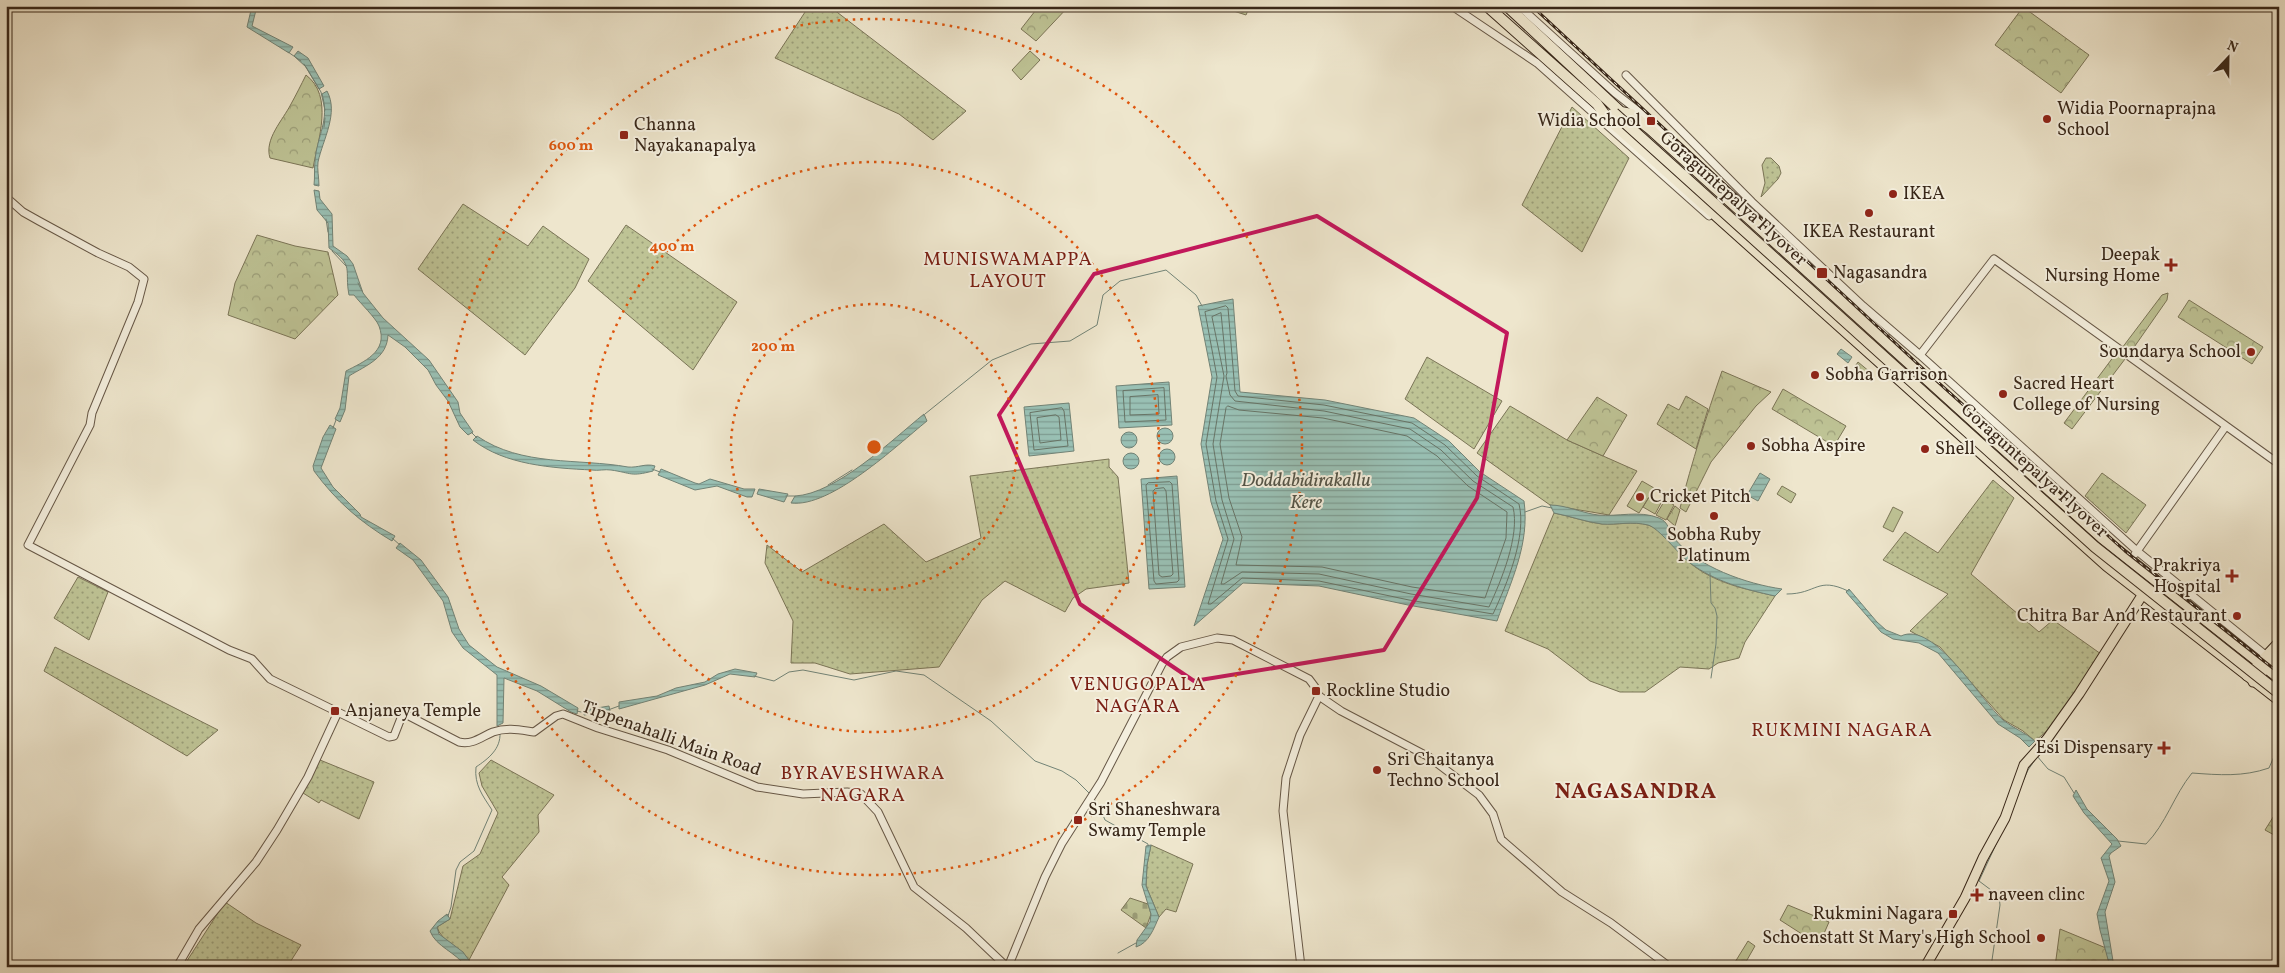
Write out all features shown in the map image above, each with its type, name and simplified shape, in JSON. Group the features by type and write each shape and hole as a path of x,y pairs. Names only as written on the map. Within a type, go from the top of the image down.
{"highway":[{"path":"1486,6 1597,104 1608,119 2004,473 2084,548 2249,680 2279,700"},
{"path":"1507,6 1621,115 1631,114 1650,130 2128,560 2269,662 2279,678"},
{"name":"Goraguntepalya Flyover","path":"1597,104 1621,115 2088,534 2133,572 2279,686"},
{"name":"Goraguntepalya Flyover","path":"1621,115 2095,547 2279,693"},
{"path":"2004,473 2016,460"}],"main road":[{"path":"1925,967 1965,898 1983,858 2005,818 2022,768 2030,756 2047,739 2079,694 2141,597"},
{"path":"2249,680 2269,662 2279,642"}],"street":[{"path":"1452,6 1537,64 1918,399 2084,548 2141,597 2279,704"},
{"path":"1520,7 1615,93 1654,124 2132,558 2269,662"},
{"path":"1626,75 1752,202 1863,306 1920,354 2137,551 2269,662 2279,674"},
{"path":"1654,124 1664,113"},
{"path":"6,197 23,212 98,254 129,267 144,279 138,302 94,408 90,425 28,545 184,627 252,660 270,678 338,712 312,770 277,830 256,862 199,929 177,967"},
{"path":"1920,354 1994,259 2279,464"},
{"path":"2132,558 2226,426"},
{"path":"1008,967 1045,877 1062,843 1091,798 1167,656 1181,647 1217,638 1234,640 1309,679 1319,696 1429,758 1480,795 1492,814 1501,839 1504,842 1562,892 1611,923 1670,967"},
{"path":"1301,967 1283,811 1286,778 1300,735 1319,696"},
{"name":"Tippenahalli Main Road","path":"338,712 389,737 394,736 403,713 466,744 493,732 510,729 534,732 556,716 563,714 598,728 668,750 757,787 803,794 855,792 866,798 878,812 914,887 966,928 1008,967"}],"highlighted area":[{"path":"1317,216 1507,333 1477,498 1384,650 1194,681 1080,604 999,415 1094,274"}],"green space":[{"path":"809,6 829,6 966,111 933,140 899,114 775,58"},
{"path":"1039,6 1069,6 1036,41 1021,29"},
{"path":"1218,6 1250,6 1246,15"},
{"path":"2023,7 2089,55 2061,93 1995,45"},
{"path":"1030,51 1040,60 1021,80 1012,70"},
{"path":"306,75 315,84 320,94 322,106 322,119 313,168 270,158 269,151 275,130"},
{"path":"1572,107 1629,158 1582,252 1522,205"},
{"path":"1766,158 1771,158 1779,166 1781,173 1778,179 1761,197 1765,183 1762,165"},
{"path":"463,204 528,246 543,226 589,259 575,288 525,355 418,269"},
{"path":"626,225 737,302 693,370 588,281"},
{"path":"257,235 295,246 328,252 338,295 295,339 228,315 235,283"},
{"path":"2168,293 2167,300 2130,353 2122,348 2162,295"},
{"path":"2189,300 2263,347 2252,364 2178,317"},
{"path":"2117,352 2125,359 2072,429 2064,423"},
{"path":"1427,357 1502,401 1474,449 1405,399"},
{"path":"1858,362 1870,372 1865,380 1854,368"},
{"path":"1722,371 1771,392 1756,406 1711,462 1686,512 1680,508"},
{"path":"1783,389 1846,426 1834,446 1772,409"},
{"path":"1686,396 1708,409 1696,449 1657,424 1668,404 1679,410"},
{"path":"1597,397 1627,415 1603,456 1567,440"},
{"path":"1510,406 1567,440 1637,471 1609,515 1550,505 1477,453"},
{"path":"1109,459 1109,467 1118,477 1129,583 1086,589 1073,598 1065,612 1005,581 982,600 939,667 850,674 815,663 791,663 793,621 765,563 767,545 802,572 884,524 926,562 981,538 970,476"},
{"path":"2102,473 2146,505 2126,533 2085,496"},
{"path":"1993,480 2014,498 1971,574 2039,632 2053,620 2101,654 2054,725 2035,741 2023,731 2004,720 1940,647 1910,631 1948,594 1883,560 1905,532 1938,553"},
{"name":"Cricket Pitch","path":"1642,481 1654,488 1649,496 1661,503 1655,514 1643,507 1649,497 1639,513 1627,506"},
{"path":"1782,486 1796,494 1791,503 1777,494"},
{"path":"1665,500 1674,505 1666,520 1656,515"},
{"path":"1675,506 1680,510 1675,526 1667,519"},
{"path":"1893,507 1903,512 1893,532 1883,527"},
{"path":"1554,513 1602,524 1637,523 1648,525 1659,531 1690,563 1709,576 1752,591 1775,596 1745,642 1739,658 1718,663 1709,669 1680,667 1645,692 1620,692 1590,681 1548,649 1505,631"},
{"path":"78,577 108,592 89,640 54,618"},
{"path":"55,647 218,730 187,756 44,671"},
{"path":"320,760 374,782 359,819 321,800 319,803 303,793"},
{"path":"491,760 554,795 538,815 539,832 502,877 509,885 469,960 442,936 437,927 450,919 463,866 480,854 498,813 482,786 479,773"},
{"path":"2275,814 2279,816 2279,832 2276,836 2265,830"},
{"path":"1151,845 1193,864 1176,912 1166,909 1159,917 1146,886 1147,865"},
{"path":"1130,898 1148,904 1151,914 1146,928 1121,910"},
{"path":"225,902 256,923 301,945 287,967 183,967"},
{"path":"1788,905 1829,922 1819,945 1780,920"},
{"path":"2060,929 2106,948 2110,967 2055,967"},
{"path":"1748,941 1755,946 1743,967 1732,967"}],"water":[{"path":"252,6 257,6 252,26 293,47 289,53 247,27"},
{"path":"298,51 308,58 324,86 319,89 306,67 294,56"},
{"path":"327,91 330,99 331,117 318,162 319,186 314,185 316,152 325,112 322,94"},
{"path":"314,190 319,191 320,199 332,214 333,246 347,256 353,264 363,293 383,318 429,360 458,402 460,413 473,432 468,435 460,427 448,401 428,370 405,347 388,335 387,343 380,355 349,376 345,410 340,422 335,419 340,408 346,371 373,355 380,343 381,335 375,319 354,295 349,295 347,268 342,259 329,248 328,223 317,210"},
{"name":"Doddabidirakallu Kere","path":"1233,299 1240,392 1325,400 1414,418 1449,441 1480,472 1524,501 1525,517 1522,547 1497,621 1319,586 1243,583 1194,626 1223,539 1211,502 1201,444 1212,377 1198,306"},
{"path":"1841,349 1852,357 1848,363 1837,354"},
{"path":"1169,382 1172,425 1119,428 1116,386"},
{"path":"1069,403 1074,451 1029,456 1024,407"},
{"path":"924,414 927,421 881,459 843,486 825,496 807,502 791,503 795,496 811,493 828,486 863,464"},
{"path":"330,425 336,429 321,468 333,487 361,517 395,536 392,541 349,510 314,471 313,466 323,437"},
{"path":"1165,428 1171,430 1173,436 1171,442 1165,444 1159,442 1157,436 1159,430"},
{"path":"1129,432 1135,434 1137,440 1135,446 1129,448 1123,446 1121,440 1123,434"},
{"path":"477,436 494,446 531,457 628,467 655,466 653,471 631,474 609,470 561,468 530,464 499,455 473,440"},
{"path":"1167,449 1173,451 1175,457 1173,463 1167,465 1161,463 1159,457 1161,451"},
{"path":"1131,453 1137,455 1139,461 1137,467 1131,469 1125,467 1123,461 1125,455"},
{"path":"661,469 699,484 710,479 744,489 755,489 752,497 717,486 695,490 658,475"},
{"path":"1760,473 1770,479 1758,501 1747,495"},
{"path":"1177,476 1185,587 1149,589 1141,479"},
{"path":"759,489 788,494 784,502 757,494"},
{"path":"1550,505 1598,515 1644,514 1659,518 1665,522 1674,538 1684,548 1709,566 1754,583 1782,589 1775,596 1720,580 1690,563 1658,531 1648,525 1590,522 1554,513"},
{"path":"400,543 421,560 448,597 459,629 469,645 497,667 541,686 578,708 577,714 537,691 504,678 503,723 497,726 497,675 463,648 452,632 443,601 413,560 396,548"},
{"path":"1849,589 1886,630 1901,636 1914,634 1928,640 1942,651 2003,720 2035,741 2029,747 2020,738 1998,724 1938,653 1919,643 1893,639 1881,632 1846,592"},
{"path":"735,669 757,673 755,677 730,674 705,685 619,709 619,702 657,696 676,688 705,682 718,674"},
{"path":"609,706 610,711 584,715 585,710"},
{"path":"2076,790 2087,809 2117,839 2121,846 2109,856 2115,882 2105,912 2114,967 2110,967 2097,914 2109,881 2101,858 2112,844 2084,813 2073,796"},
{"path":"1151,845 1147,865 1146,886 1159,917 1148,939 1136,947 1137,940 1150,922 1151,914 1142,885 1146,846"},
{"path":"447,914 450,919 437,927 439,934 463,952 474,967 466,967 433,937 430,931"}],"waterway":[{"path":"288,52 301,61"},
{"path":"304,64 321,92 325,110"},
{"path":"324,127 325,118"},
{"path":"326,219 328,232"},
{"path":"332,251 346,266"},
{"path":"925,414 992,360 1031,344 1070,341 1097,325 1103,295 1120,281 1166,270 1196,295 1202,306"},
{"path":"358,283 362,291"},
{"path":"333,428 336,420"},
{"path":"471,432 477,438"},
{"path":"652,469 660,472"},
{"path":"828,485 852,470"},
{"path":"786,496 795,496"},
{"path":"1525,512 1542,506 1552,508"},
{"path":"392,538 400,545"},
{"path":"1710,573 1711,603 1715,608 1717,616 1716,644 1711,678"},
{"path":"1787,594 1823,585 1830,585 1848,591"},
{"path":"754,676 774,681 789,672 803,670 854,680 896,671 924,675 991,721 1035,761 1062,771 1076,780 1090,794"},
{"path":"608,710 619,706"},
{"path":"577,711 585,713"},
{"path":"448,916 456,870 460,862 474,851 492,810 478,785 476,767 496,749 500,733"},
{"path":"2118,841 2146,844 2159,828 2192,773 2240,774 2269,768 2279,745"},
{"path":"2037,756 2048,769 2064,777 2074,793"},
{"path":"2021,786 2028,770 2037,757"},
{"path":"1094,799 1105,820 1148,844 1148,846"},
{"path":"1991,967 2000,905 1999,896 1979,881 1999,838"},
{"path":"1118,953 1136,943"}],"railway":[{"path":"1532,6 1919,365 2125,551 2279,673"}],"place":[{"name":"Widia Poornaprajna School","path":"2047,119"},
{"name":"Widia School","path":"1651,121"},
{"name":"Channa Nayakanapalya","path":"624,135"},
{"name":"IKEA","path":"1893,194"},
{"name":"IKEA Restaurant","path":"1869,213"},
{"name":"Deepak Nursing Home","path":"2171,265"},
{"name":"Nagasandra","path":"1822,273"},
{"name":"Soundarya School","path":"2251,352"},
{"name":"Sobha Garrison","path":"1815,375"},
{"name":"Sacred Heart College of Nursing","path":"2003,394"},
{"name":"Sobha Aspire","path":"1751,446"},
{"name":"Shell","path":"1925,449"},
{"name":"Cricket Pitch","path":"1640,497"},
{"name":"Sobha Ruby Platinum","path":"1714,516"},
{"name":"Prakriya Hospital","path":"2232,576"},
{"name":"Chitra Bar And Restaurant","path":"2237,616"},
{"name":"Rockline Studio","path":"1316,691"},
{"name":"Anjaneya Temple","path":"335,711"},
{"name":"Esi Dispensary","path":"2164,748"},
{"name":"Sri Chaitanya Techno School","path":"1377,770"},
{"name":"Sri Shaneshwara Swamy Temple","path":"1078,820"},
{"name":"naveen clinc","path":"1977,895"},
{"name":"Rukmini Nagara","path":"1953,914"},
{"name":"Schoenstatt St Mary's High School","path":"2041,938"}],"district":[{"name":"MUNISWAMAPPA LAYOUT","path":"1008,271"},
{"name":"VENUGOPALA NAGARA","path":"1138,696"},
{"name":"RUKMINI NAGARA","path":"1842,731"},
{"name":"BYRAVESHWARA NAGARA","path":"863,785"},
{"name":"NAGASANDRA","path":"1636,792"}]}
